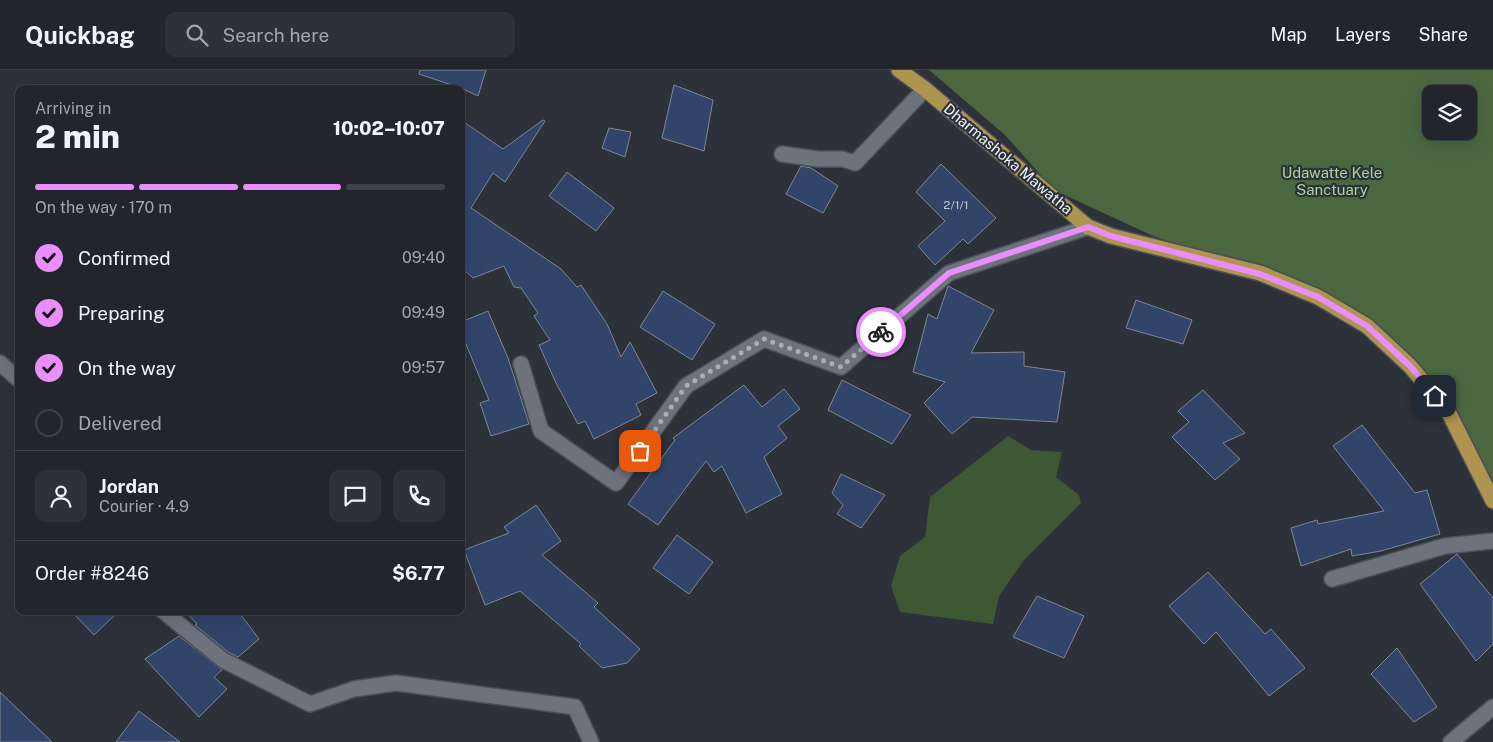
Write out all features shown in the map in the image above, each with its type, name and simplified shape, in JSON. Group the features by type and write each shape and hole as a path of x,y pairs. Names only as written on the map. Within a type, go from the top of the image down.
{"main road":[{"name":"Dharmashoka Mawatha","path":"899,70 925,89 1088,227 1111,236 1260,274 1318,297 1367,326 1410,366 1448,411 1493,501"}],"street":[{"path":"782,154 818,159 843,159 855,163 925,89"},
{"path":"521,364 541,431 616,483 686,386 764,339 841,367 949,273 1088,227"},
{"path":"0,363 15,376"},
{"path":"1332,579 1445,546 1493,541"},
{"path":"168,615 223,660 310,704 354,689 396,683 575,706 592,742"},
{"path":"1451,742 1493,707"}],"green space":[{"name":"Udawatte Kele Sanctuary","path":"929,70 1493,70 1493,501 1448,411 1367,326 1260,273 1153,236 1054,190 1005,135"},
{"path":"1008,436 1031,450 1062,452 1056,477 1079,495 1081,503 1023,561 999,596 993,624 900,612 891,586 900,556 925,537 930,497"}],"building":[{"path":"420,70 486,70 478,96 465,90 465,85 452,85 419,74"},
{"path":"674,85 713,100 704,151 662,138"},
{"path":"543,120 545,121 505,182 493,173 471,208 561,269 577,287 581,285 607,324 621,357 630,342 657,393 636,404 641,415 594,439 585,421 578,424 556,383 539,345 550,340 534,316 538,313 521,288 514,287 504,266 473,278 465,271 465,123 503,149"},
{"path":"609,128 631,132 625,157 602,148"},
{"path":"941,164 996,218 968,244 963,239 935,265 918,246 945,221 916,192"},
{"path":"801,166 811,168 838,186 823,213 786,194"},
{"path":"567,172 614,208 596,231 549,196"},
{"path":"948,286 994,310 971,353 1024,352 1024,366 1065,372 1057,422 972,417 952,434 924,403 945,382 913,372 928,314 937,319"},
{"path":"663,291 715,324 692,360 640,327"},
{"path":"1136,300 1192,320 1183,344 1126,328"},
{"path":"488,311 508,358 529,424 491,436 480,403 489,400 465,342 465,320"},
{"path":"842,380 911,415 892,444 828,410"},
{"path":"744,385 762,407 784,389 800,409 778,426 787,438 764,457 782,494 746,513 722,466 714,472 706,461 658,525 628,504 675,440 673,438"},
{"path":"1203,390 1245,433 1223,443 1240,459 1215,480 1172,437 1189,422 1178,411"},
{"path":"1362,425 1415,493 1427,490 1440,534 1381,551 1352,556 1351,549 1301,566 1291,528 1317,520 1318,524 1384,511 1333,446"},
{"path":"841,474 885,495 861,528 837,514 843,505 832,493"},
{"path":"536,505 561,541 542,555 598,603 594,607 640,649 627,663 602,668 579,646 581,644 520,591 485,605 465,550 509,533 504,527"},
{"path":"677,535 713,562 689,594 653,568"},
{"path":"1457,554 1493,598 1493,644 1476,661 1420,584"},
{"path":"1208,572 1265,634 1271,629 1305,668 1269,696 1216,632 1204,644 1169,606"},
{"path":"1037,596 1084,616 1064,658 1013,637"},
{"path":"75,615 115,615 94,635"},
{"path":"189,615 241,615 259,639 238,657 228,652 195,625 197,624"},
{"path":"179,636 222,670 214,677 227,689 199,717 145,659"},
{"path":"1397,648 1437,707 1414,722 1371,674"},
{"path":"0,692 52,742 0,742"},
{"path":"139,711 180,742 116,742"}],"way so far":[{"path":"640,451 686,386 764,339 841,367 881,332"}],"route":[{"path":"881,332 949,273 1088,227 1111,236 1260,274 1318,297 1367,326 1410,366 1435,396"}]}
